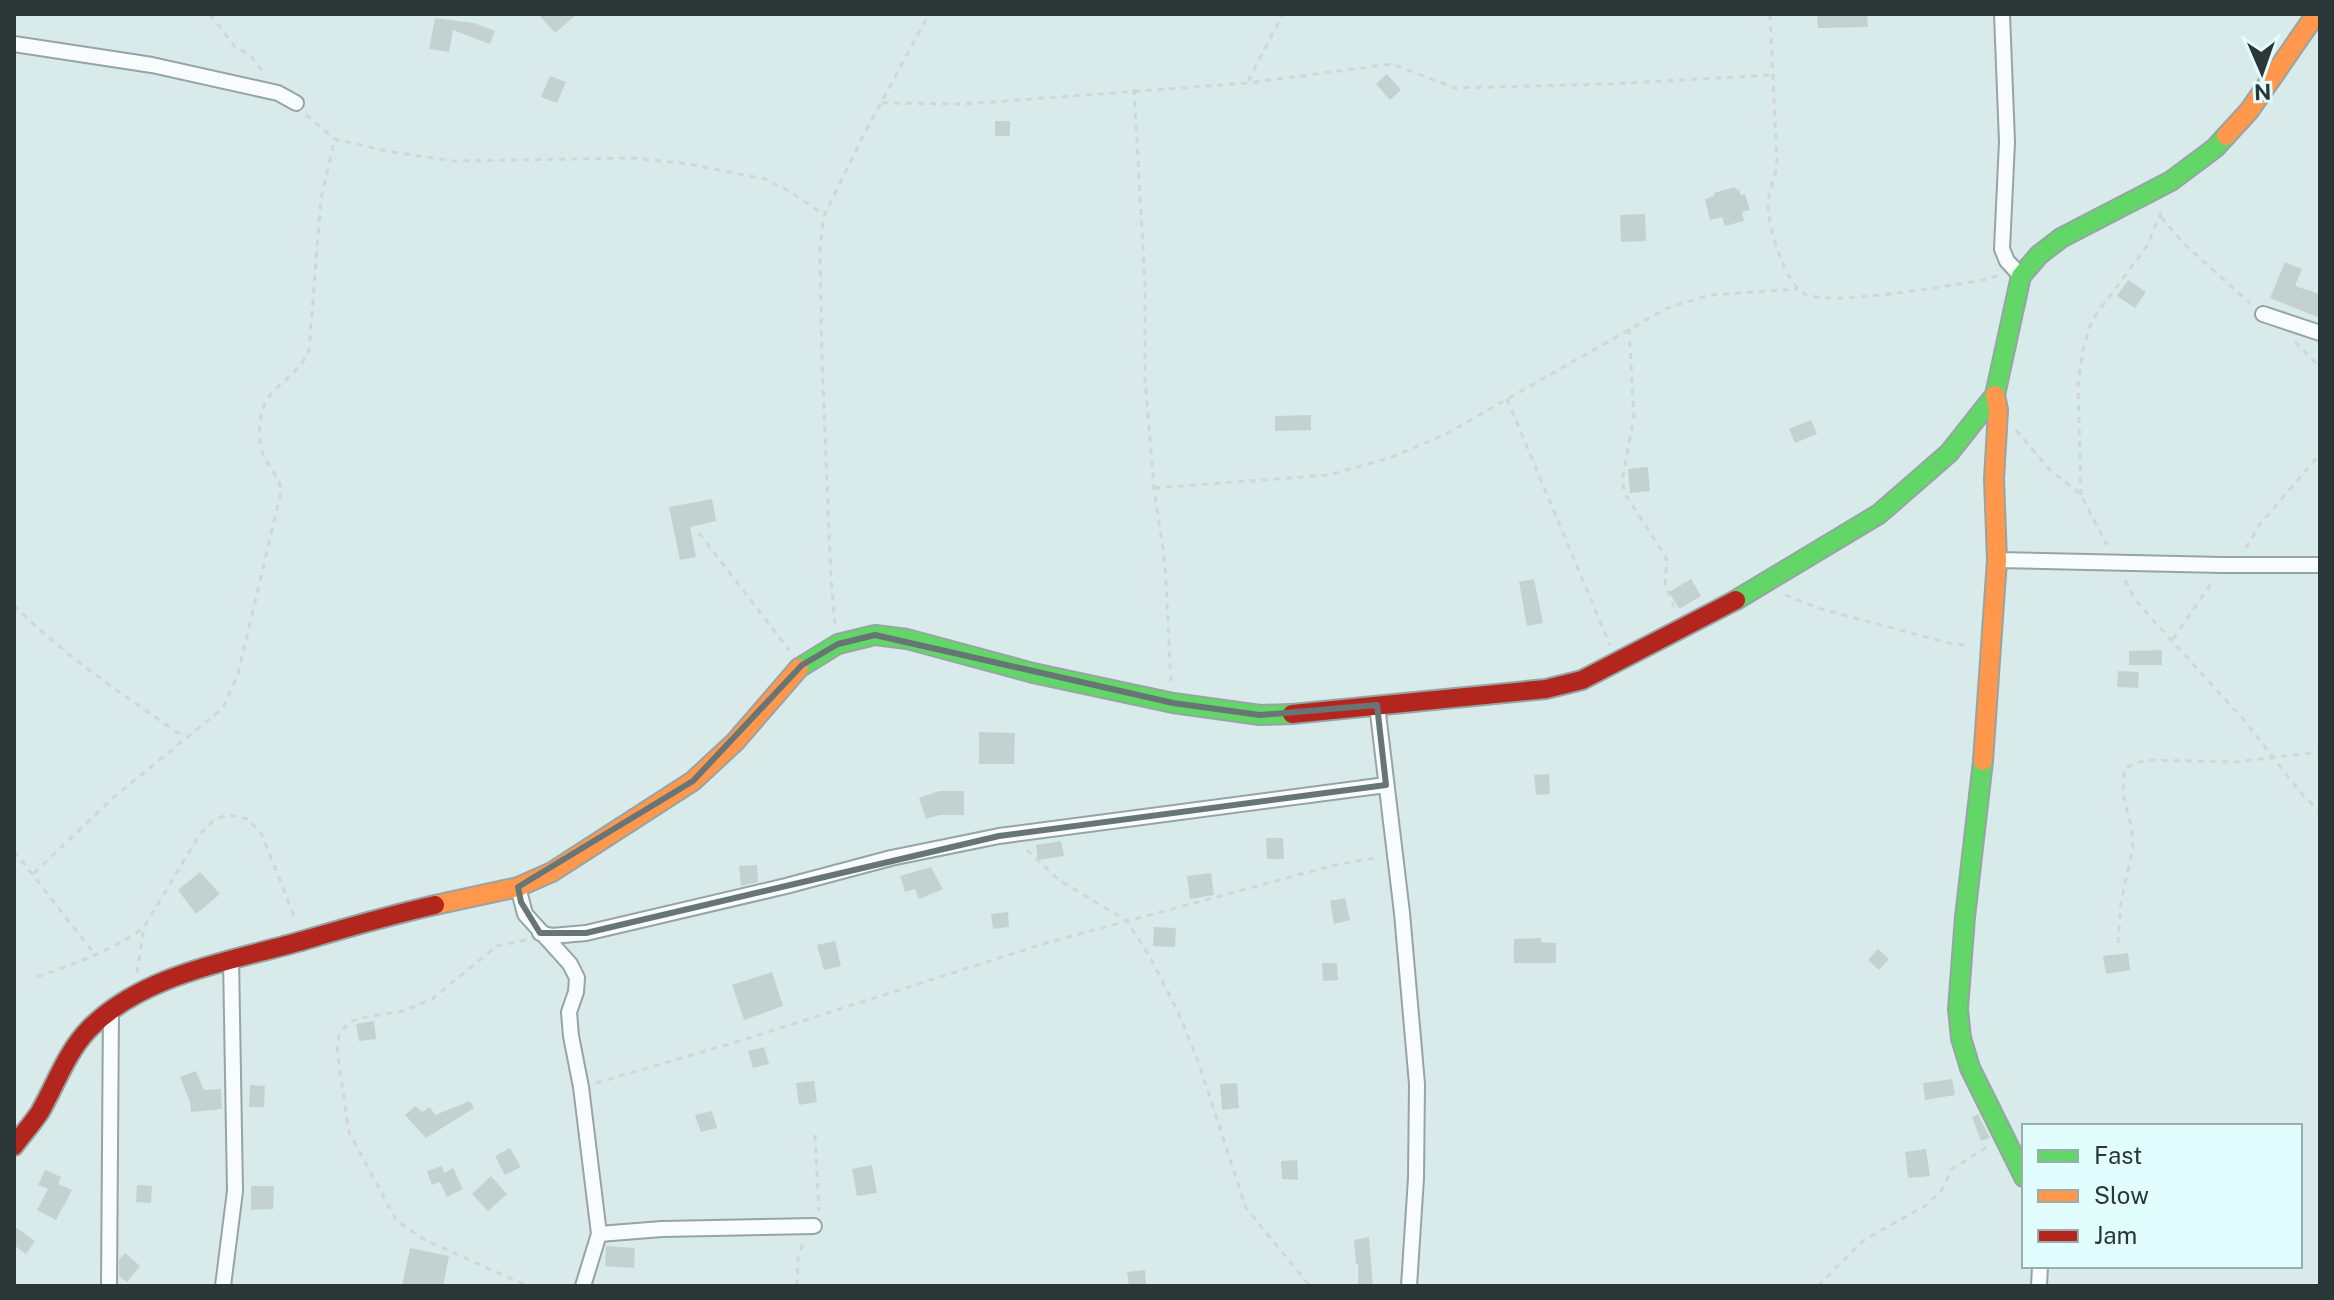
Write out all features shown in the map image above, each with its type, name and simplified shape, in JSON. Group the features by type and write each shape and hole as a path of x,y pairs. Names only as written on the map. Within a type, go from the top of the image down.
{"street":[{"path":"2002,14 2007,142 2002,241 2007,261 2018,273"},
{"path":"2022,1173 1970,1068 1961,1038 1958,1009 1965,917 1982,781 1997,560 1994,479 1997,402 2018,273 2061,238 2171,181 2215,148 2249,111 2316,14"},
{"path":"14,44 152,65 278,93 296,103"},
{"path":"2263,314 2320,333"},
{"path":"14,1146 39,1113 67,1057 87,1031 111,1008 135,993 231,958 364,921 518,887 552,872 693,781 735,742 802,665 838,644 875,635 907,639 1033,673 1173,703 1260,715 1321,713 1546,689 1582,680 1684,629 1763,586 1879,514 1949,453 1997,402"},
{"path":"1997,560 2320,565"},
{"path":"1377,705 1396,854 1417,1084 1416,1178 1409,1286"},
{"path":"543,936 586,933 891,858 999,836 1386,785"},
{"path":"518,887 525,914 570,964 577,978 569,1012 599,1234 583,1286"},
{"path":"223,1286 235,1191 231,958"},
{"path":"109,1286 111,1008"},
{"path":"599,1234 662,1229 814,1226"}],"path":[{"path":"210,14 235,47 250,55 278,93"},
{"path":"838,644 831,579 822,361 820,249 824,216 861,140 931,14"},
{"path":"1247,83 1283,14"},
{"path":"1770,14 1777,163 1776,180 1769,194 1769,217 1784,264 1798,289"},
{"path":"882,103 964,104 1247,83 1392,64 1455,88 1772,75"},
{"path":"1134,89 1145,281 1145,379 1154,488 1165,563 1173,703"},
{"path":"296,103 335,139 386,151 453,161 633,158 688,164 765,179 791,192 824,216"},
{"path":"34,873 184,737 223,708 238,674 281,492 281,485 266,462 261,446 264,403 269,394 305,359 309,350 321,198 335,139"},
{"path":"2081,495 2078,384 2083,350 2092,320 2147,246 2161,217 2171,181"},
{"path":"2161,217 2216,274 2263,314"},
{"path":"1154,488 1329,475 1392,457 1431,441 1667,308 1710,295 1798,289 1819,298 1850,297 2018,273"},
{"path":"1629,329 1634,417 1622,481 1625,494 1667,561 1665,585 1684,629"},
{"path":"2293,341 2320,367"},
{"path":"1507,399 1618,663"},
{"path":"1997,402 2049,469 2081,495 2134,598 2320,812"},
{"path":"2172,639 2260,524 2320,454"},
{"path":"699,533 802,665"},
{"path":"1763,586 1818,608 1948,643 1991,648"},
{"path":"14,605 80,662 184,737"},
{"path":"2118,943 2121,902 2133,847 2123,794 2124,769 2149,760 2235,762 2320,752"},
{"path":"37,977 96,956 144,927 200,834 215,819 228,815 248,819 262,835 304,940"},
{"path":"999,836 1023,847 1059,880 1127,921 1150,957 1178,1012 1198,1061 1246,1208 1310,1286"},
{"path":"14,851 96,956"},
{"path":"581,1087 743,1040 1046,943 1335,865 1396,854"},
{"path":"135,993 144,927"},
{"path":"533,1286 423,1239 396,1220 349,1132 337,1051 339,1034 348,1023 403,1011 432,999 497,946 543,936"},
{"path":"1818,1286 1864,1240 1925,1206 1942,1190 1952,1169 2003,1136"}],"highlighted area":[{"path":"875,635 1173,703 1260,715 1377,705 1386,785 999,836 586,933 540,933 521,902 518,887 693,781 802,665 838,644"}],"building":[{"path":"538,14 577,14 555,33"},
{"path":"1817,14 1867,14 1868,27 1818,28"},
{"path":"435,18 474,23 495,31 490,44 453,30 449,52 429,49"},
{"path":"1387,74 1401,90 1390,100 1376,84"},
{"path":"550,76 566,82 557,103 541,97"},
{"path":"995,121 1010,121 1010,136 995,136"},
{"path":"1735,187 1740,195 1745,194 1750,210 1742,212 1744,221 1725,226 1722,217 1710,220 1705,199"},
{"path":"1645,214 1646,241 1621,242 1620,215"},
{"path":"2285,262 2302,269 2295,286 2320,294 2320,318 2270,298"},
{"path":"2128,280 2146,292 2135,308 2117,296"},
{"path":"1311,415 1311,430 1275,431 1275,416"},
{"path":"1811,420 1817,434 1795,443 1789,429"},
{"path":"1648,467 1650,491 1630,493 1628,469"},
{"path":"712,499 716,521 690,527 696,557 680,560 669,507"},
{"path":"1534,579 1543,623 1527,626 1519,582"},
{"path":"1691,579 1701,596 1679,609 1669,592"},
{"path":"2162,650 2162,665 2129,665 2129,651"},
{"path":"2118,671 2139,672 2138,688 2117,687"},
{"path":"979,732 1015,733 1014,764 979,764"},
{"path":"1549,774 1550,794 1536,795 1534,775"},
{"path":"939,791 964,791 964,815 940,815 926,819 919,798"},
{"path":"1266,838 1283,838 1284,859 1267,859"},
{"path":"1061,841 1064,856 1038,860 1036,845"},
{"path":"757,865 758,882 741,886 739,866"},
{"path":"931,867 943,889 919,899 915,889 905,892 900,876"},
{"path":"200,872 220,894 196,914 178,890"},
{"path":"1211,873 1214,895 1190,899 1187,876"},
{"path":"1345,898 1350,920 1334,924 1330,901"},
{"path":"1008,912 1009,927 993,929 991,914"},
{"path":"1154,927 1176,928 1175,947 1153,946"},
{"path":"1541,938 1541,942 1556,943 1556,963 1514,963 1514,939"},
{"path":"835,941 841,966 824,970 817,945"},
{"path":"1878,949 1889,959 1879,970 1868,960"},
{"path":"2128,953 2130,970 2106,974 2103,956"},
{"path":"1322,963 1337,963 1338,980 1323,981"},
{"path":"772,972 783,1006 744,1020 732,985"},
{"path":"374,1021 376,1039 359,1041 356,1024"},
{"path":"764,1047 769,1064 753,1068 748,1051"},
{"path":"196,1071 204,1090 221,1089 222,1109 191,1112 180,1077"},
{"path":"1952,1079 1955,1095 1925,1100 1923,1083"},
{"path":"814,1081 817,1102 799,1105 796,1083"},
{"path":"1237,1083 1239,1108 1222,1110 1220,1084"},
{"path":"250,1085 265,1086 264,1107 249,1107"},
{"path":"470,1101 474,1108 426,1138 405,1115 415,1106 422,1112 430,1107 435,1115"},
{"path":"712,1111 717,1128 701,1132 695,1115"},
{"path":"1978,1114 1990,1138 1981,1141 1972,1117"},
{"path":"510,1148 521,1167 505,1175 495,1156"},
{"path":"1926,1149 1930,1176 1908,1178 1905,1152"},
{"path":"1297,1160 1298,1180 1282,1179 1281,1161"},
{"path":"872,1165 877,1193 857,1196 852,1169"},
{"path":"442,1166 444,1173 453,1168 463,1189 447,1197 440,1182 432,1185 427,1171"},
{"path":"45,1170 61,1177 58,1184 72,1190 56,1220 37,1210 48,1189 38,1185"},
{"path":"491,1176 507,1194 488,1211 472,1194"},
{"path":"137,1185 152,1186 151,1203 136,1202"},
{"path":"251,1186 274,1186 273,1209 251,1210"},
{"path":"14,1226 35,1241 26,1254 14,1245"},
{"path":"1369,1237 1373,1286 1358,1286 1354,1240"},
{"path":"606,1246 635,1248 634,1268 605,1266"},
{"path":"410,1248 449,1256 443,1286 402,1286"},
{"path":"125,1253 140,1266 127,1282 119,1276 119,1260"},
{"path":"1145,1270 1146,1286 1129,1286 1127,1272"}],"traffic: fast":[{"path":"1736,600 1879,514 1949,453 1995,395 2021,276 2039,255 2061,238 2171,181 2226,136"},
{"path":"799,668 838,644 875,635 907,639 1033,673 1173,703 1260,715 1292,714"},
{"path":"1983,761 1958,1009 1961,1038 1970,1068 2022,1173"}],"traffic: slow":[{"path":"2226,136 2249,111 2316,14"},
{"path":"1983,761 1997,560 1994,479 1998,410 1995,395"},
{"path":"435,905 518,887 552,872 693,781 735,742 799,668"}],"traffic: jam":[{"path":"1292,714 1546,689 1582,680 1736,600"},
{"path":"14,1146 40,1112 81,1038 111,1010 136,994 191,971 435,905"}]}
